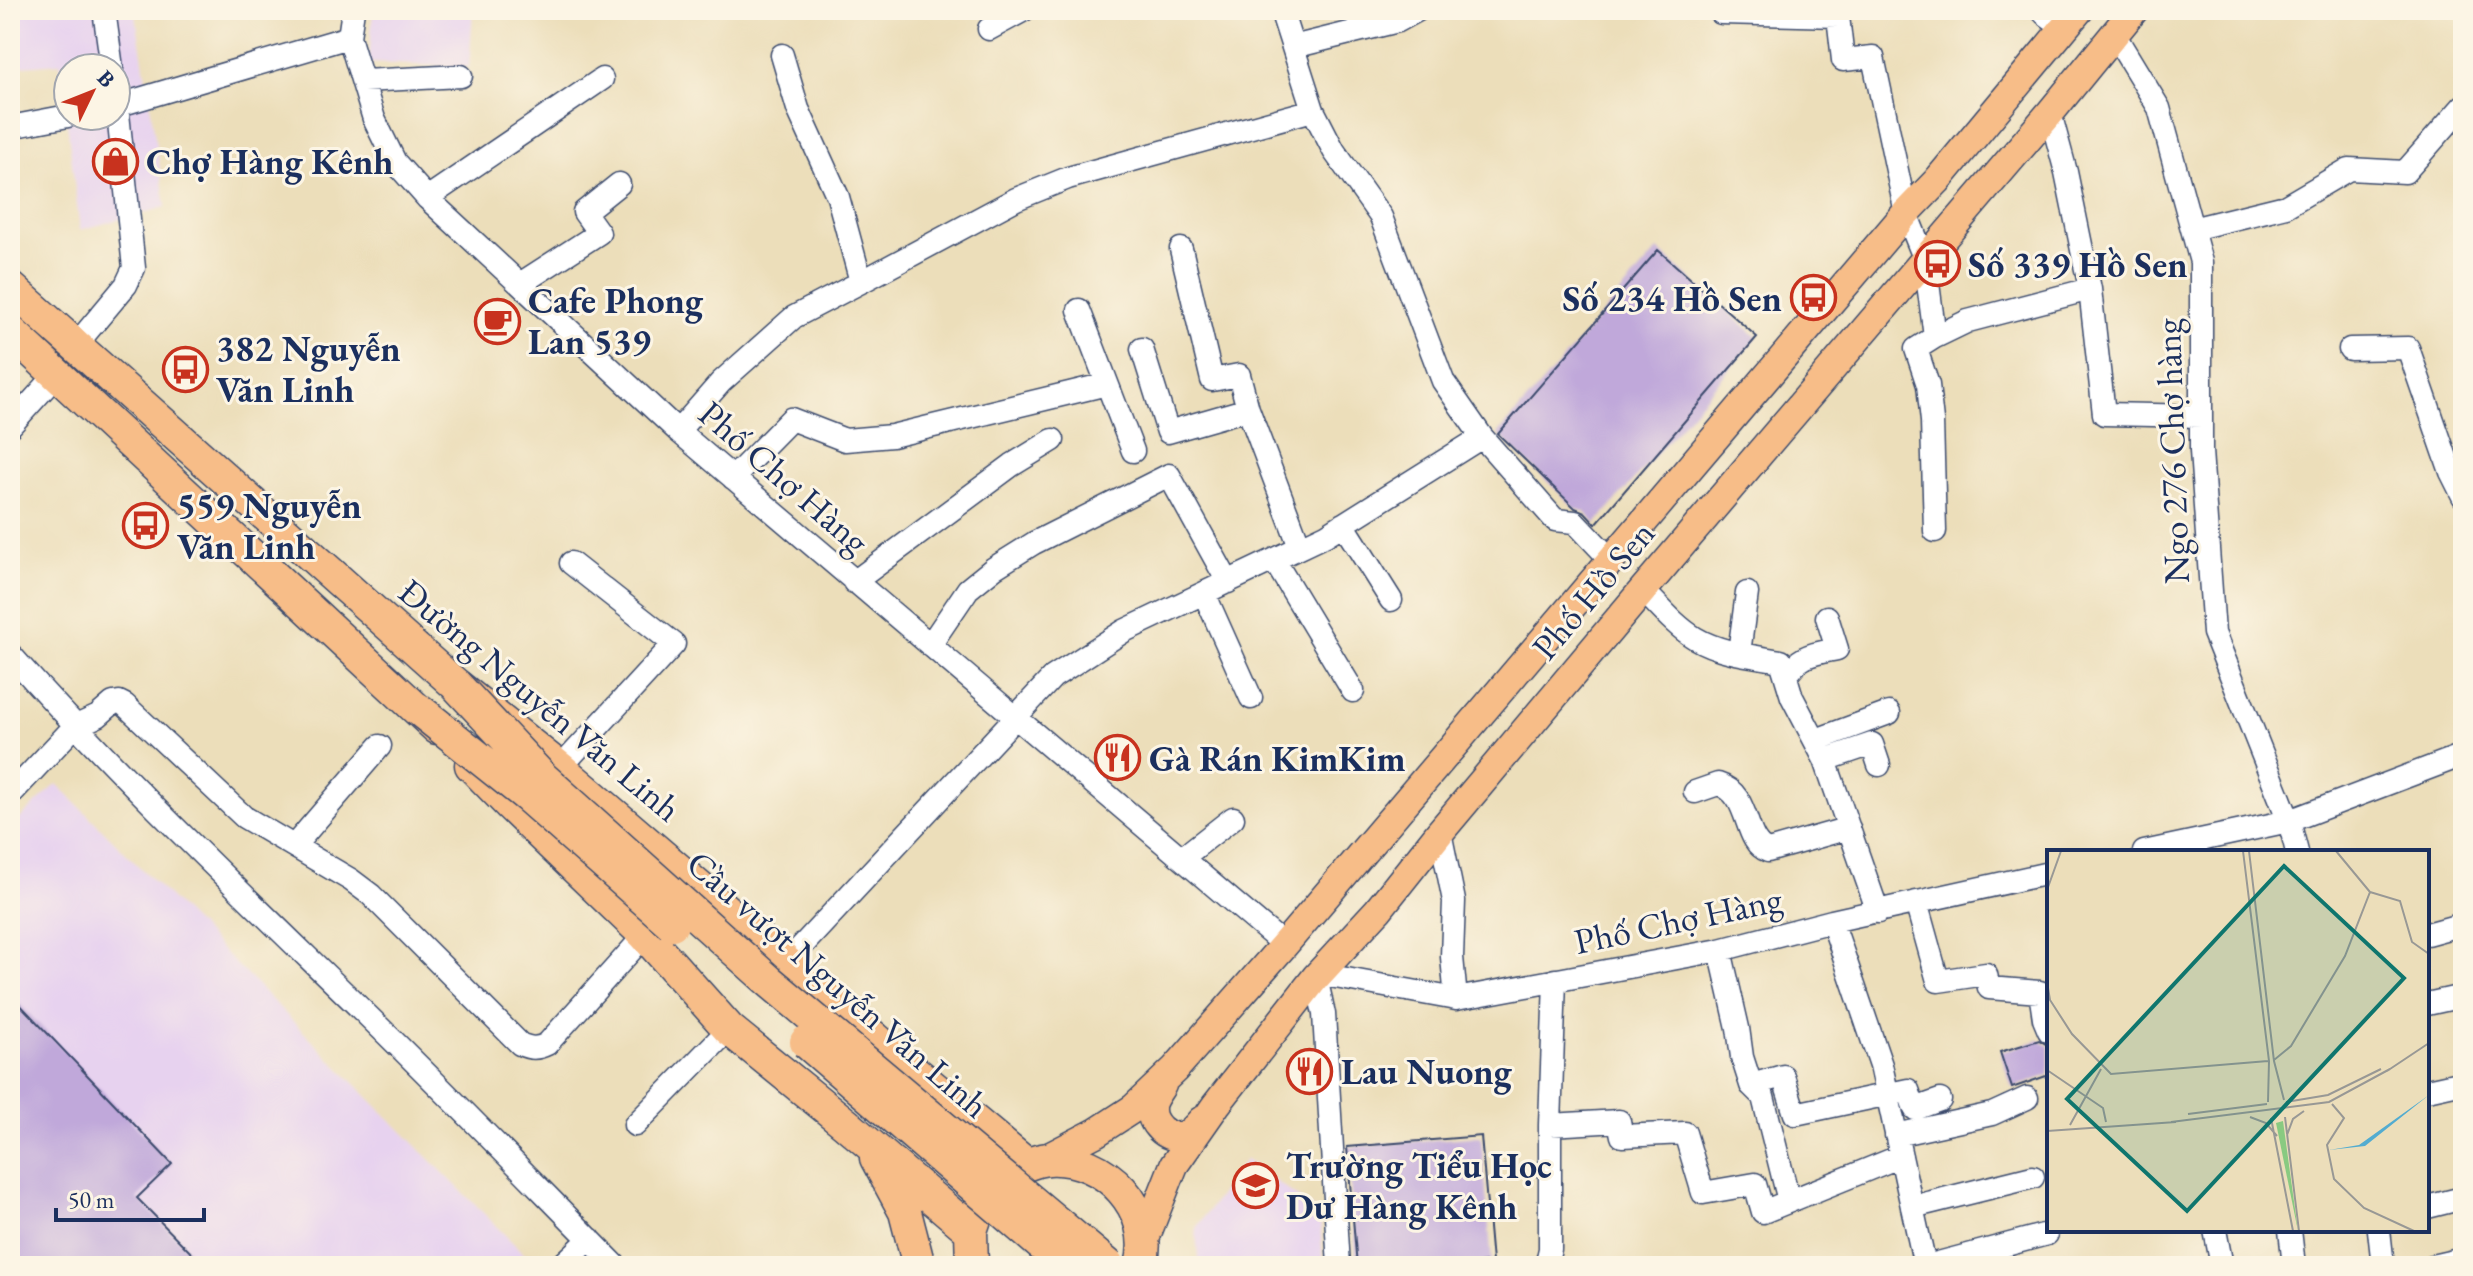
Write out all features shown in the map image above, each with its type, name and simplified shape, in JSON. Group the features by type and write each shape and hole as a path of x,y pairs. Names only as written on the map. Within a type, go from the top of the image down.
{"highway":[{"name":"Đường Nguyễn Văn Linh","path":"10,287 455,684 560,768 891,1052 1036,1162"},
{"path":"10,331 418,709 510,805 645,935 729,1029 971,1231"},
{"name":"Cầu vượt Nguyễn Văn Linh","path":"455,684 542,777 769,981 1109,1266"},
{"name":"Cầu vượt Nguyễn Văn Linh","path":"418,709 527,796 954,1172 1066,1266"},
{"path":"856,1132 865,1124 881,1118 894,1106 901,1088 900,1069 891,1052"},
{"path":"856,1132 905,1212 919,1266"},
{"path":"972,1266 971,1231 978,1209 990,1190 1006,1175 1036,1162 1065,1159 1089,1165 1110,1177 1127,1195 1139,1217 1145,1258"}],"main road":[{"name":"Phố Hồ Sen","path":"1145,1258 1174,1165 1216,1105 1317,976 1378,910 1800,403 2050,113 2134,10"},
{"name":"Phố Hồ Sen","path":"1036,1162 1097,1132 1134,1108 1175,1069 1906,213 1937,181 2072,19"},
{"path":"1937,181 1970,207"},
{"path":"1175,1069 1151,1107 1152,1118 1158,1127 1168,1135 1182,1137 1216,1105"}],"street":[{"path":"104,10 110,52"},
{"path":"132,98 349,37 353,10"},
{"path":"989,29 1022,10"},
{"path":"1281,10 1313,110 1334,151 1381,217 1443,381 1482,437 1555,520 1575,522 1611,560"},
{"path":"1293,47 1398,21 1418,10"},
{"path":"2043,10 2044,13 2072,19"},
{"path":"1721,13 1838,16 1843,60 1873,57 1906,213 1925,260 1935,337"},
{"name":"Ngo 276 Chợ hàng","path":"2114,34 2159,108 2201,262 2201,451 2214,633 2289,821 2296,850"},
{"name":"Phố Chợ Hàng","path":"349,37 374,119 395,162 427,198 678,431 1284,945"},
{"path":"782,55 798,109 838,197 861,282"},
{"path":"363,81 461,76"},
{"path":"427,198 602,79"},
{"path":"2192,229 2286,206 2349,169 2405,172 2463,106"},
{"path":"678,431 721,382 794,317 1016,199 1068,178 1313,110"},
{"path":"2050,113 2066,172 2090,289 2104,414 2201,416"},
{"path":"10,127 52,119"},
{"path":"75,346 126,285 134,268 120,132"},
{"path":"520,284 599,233 584,212 619,184"},
{"path":"1181,249 1212,380 1239,375 1248,409 1300,547"},
{"path":"1935,531 1932,421 1928,385 1916,349 1968,321 2090,289"},
{"path":"1079,310 1133,451"},
{"path":"2350,349 2408,348 2451,472 2463,496"},
{"path":"1142,349 1168,432 1248,409"},
{"path":"10,426 57,374"},
{"path":"733,478 791,419 845,440 892,436 1107,384"},
{"path":"787,962 1053,677 1124,631 1343,524 1482,437"},
{"path":"854,582 1012,465 1053,440"},
{"path":"930,645 968,589 994,568 1034,543 1169,475 1228,582"},
{"path":"1343,524 1391,600"},
{"path":"1274,560 1353,691"},
{"path":"560,768 674,644 571,563"},
{"path":"1643,590 1695,639 1739,653 1781,661 1792,697 1821,750 1878,912"},
{"path":"1204,593 1251,698"},
{"path":"1739,653 1747,593"},
{"path":"1786,677 1797,661 1837,649 1827,617"},
{"path":"10,654 74,727 143,797 372,1020 616,1266"},
{"path":"10,795 74,727 119,702 244,817 371,895 520,1044 531,1049 547,1044 645,935"},
{"path":"1821,750 1889,713"},
{"path":"1821,750 1872,744 1879,765"},
{"path":"294,846 380,746"},
{"path":"2153,850 2289,821 2463,755"},
{"path":"1695,792 1718,784 1731,790 1744,809 1755,839 1761,848 1768,851 1849,828"},
{"path":"1182,858 1233,818"},
{"path":"1440,832 1454,901 1452,957 1456,999"},
{"name":"Phố Chợ Hàng","path":"1317,976 1456,999 1720,950 1832,921 2047,873"},
{"path":"1916,902 1938,981 1986,974 1989,988 2040,992 2047,1022"},
{"path":"1832,921 1881,1065 1926,1266 2047,1234"},
{"path":"2429,933 2463,924"},
{"path":"1720,950 1742,1057 1751,1085 1763,1097 1789,1201"},
{"path":"1317,976 1324,1014 1339,1266"},
{"path":"1546,1266 1550,1249 1555,980"},
{"path":"2429,1004 2463,996"},
{"path":"635,1125 729,1029"},
{"path":"1751,1085 1783,1076 1795,1114 1908,1090 1915,1109 1940,1100"},
{"path":"2429,1090 2463,1082"},
{"path":"1550,1125 1619,1121 1622,1136 1685,1133 1703,1193 1755,1184 1763,1212 1899,1145 1992,1114 2027,1098"},
{"path":"1912,1207 2033,1177"},
{"path":"2429,1206 2463,1198"},
{"path":"2215,1232 2222,1266"},
{"path":"2290,1232 2294,1266"},
{"path":"2379,1232 2383,1266"},
{"path":"561,1266 590,1239"},
{"path":"2432,1266 2458,1262"}],"shaded area":[{"name":"Chợ Hàng Kênh","path":"10,10 135,10 166,207 80,230 68,132 132,132 132,52 52,52 52,64 10,67"},
{"path":"373,10 473,10 469,67 369,63"},
{"path":"57,784 536,1266 10,1266 10,828"},
{"name":"Trường Tiểu Học Dư Hàng Kênh","path":"1246,1159 1320,1214 1323,1266 1207,1266 1198,1260 1196,1228"}],"building":[{"path":"1658,250 1757,337 1596,524 1585,512 1575,508 1498,434"},
{"path":"10,994 172,1164 137,1198 204,1266 10,1266"},
{"path":"2039,1040 2047,1045 2047,1076 2012,1088 2000,1052"},
{"path":"1481,1136 1492,1262 1442,1266 1357,1266 1347,1147"}],"place":[{"name":"Chợ Hàng Kênh","path":"115,161"},
{"name":"Số 339 Hồ Sen","path":"1937,264"},
{"name":"Số 234 Hồ Sen","path":"1813,298"},
{"name":"Cafe Phong Lan 539","path":"497,321"},
{"name":"382 Nguyễn Văn Linh","path":"185,369"},
{"name":"559 Nguyễn Văn Linh","path":"146,526"},
{"name":"Gà Rán KimKim","path":"1118,758"},
{"name":"Lau Nuong","path":"1310,1071"},
{"name":"Trường Tiểu Học Dư Hàng Kênh","path":"1255,1186"}]}
